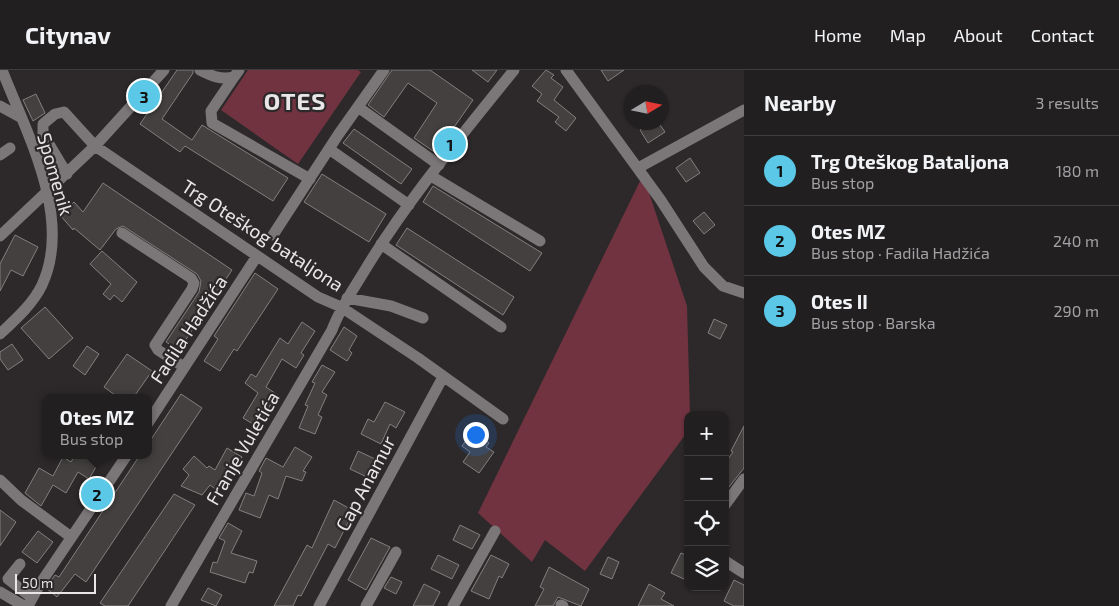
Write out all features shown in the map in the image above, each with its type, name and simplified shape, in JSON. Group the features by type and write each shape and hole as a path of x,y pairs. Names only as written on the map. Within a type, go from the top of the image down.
{"street":[{"name":"Spomenik","path":"0,334 33,300 49,267 53,230 47,193 2,70"},
{"path":"0,236 95,146 164,70"},
{"path":"200,70 217,79 236,74"},
{"name":"Trg Oteškog bataljona","path":"273,236 329,149 384,70"},
{"name":"Trg Oteškog bataljona","path":"67,174 43,134 43,124 55,114 64,112 95,146 318,297 344,303 381,244 439,165 514,70"},
{"path":"566,70 638,168 708,272 723,286 744,293"},
{"path":"236,74 211,111 212,123 310,178"},
{"path":"0,106 20,116"},
{"path":"358,107 439,165"},
{"path":"638,168 744,110"},
{"path":"0,155 10,148"},
{"path":"329,149 410,205"},
{"path":"431,176 540,241"},
{"path":"122,233 191,278 194,282 192,289 155,345 158,350 184,367"},
{"path":"381,244 501,327"},
{"name":"Fadila Hadžića","path":"152,416 257,256"},
{"path":"344,303 391,306 424,318"},
{"path":"344,303 503,419"},
{"name":"Franje Vuletića","path":"171,606 332,330 344,303"},
{"name":"Cap Anamur","path":"319,606 443,377"},
{"path":"28,603 124,459"},
{"path":"728,501 744,479"},
{"path":"0,480 71,537"},
{"path":"453,606 495,531"},
{"path":"366,606 396,552"},
{"path":"20,564 8,579 28,603"},
{"path":"729,564 744,573"},
{"path":"0,592 28,603"}],"shaded area":[{"path":"248,70 358,70 361,72 298,164 221,110"},
{"path":"643,175 687,306 690,411 684,411 684,436 585,571 545,540 532,562 478,513"}],"building":[{"path":"177,70 193,70 193,73 162,119 192,140 202,125 288,178 273,201 185,146 180,152 140,124"},
{"path":"392,70 430,70 473,100 436,153 414,138 437,103 408,83 384,117 368,105"},
{"path":"472,70 497,70 488,82"},
{"path":"546,70 554,75 551,78 563,87 554,100 576,118 566,131 555,122 559,117 537,101 542,94 532,86"},
{"path":"601,70 624,70 608,81"},
{"path":"36,94 45,113 33,121 23,100"},
{"path":"354,129 412,169 401,184 343,143"},
{"path":"640,130 664,130 665,132 648,143"},
{"path":"690,158 700,173 686,182 676,168"},
{"path":"322,174 386,214 369,242 304,202"},
{"path":"103,183 232,270 179,350 166,342 199,292 201,281 197,274 123,226 116,229 100,250 74,228 73,230 60,215 74,202 83,212"},
{"path":"433,186 542,253 530,271 423,202"},
{"path":"704,212 715,225 704,234 693,221"},
{"path":"407,228 514,297 503,315 396,245"},
{"path":"15,235 38,247 23,276 11,270 0,291 0,264"},
{"path":"102,251 137,282 122,302 114,295 110,300 103,294 111,284 90,264"},
{"path":"255,273 278,289 237,351 234,349 220,371 204,361 218,339 214,336"},
{"path":"45,307 73,338 49,359 21,328"},
{"path":"714,319 727,325 720,339 708,333"},
{"path":"302,322 315,331 301,353 304,355 296,368 282,359 266,387 279,396 271,404 258,427 243,418 258,393 245,383 251,374 256,377 280,338 288,344"},
{"path":"344,327 357,336 349,350 352,353 347,361 330,350"},
{"path":"12,344 23,360 8,370 0,359 0,352"},
{"path":"87,346 99,354 85,375 73,366"},
{"path":"127,354 152,371 136,394 114,394 104,387"},
{"path":"322,365 335,372 322,392 327,395 318,415 322,417 315,434 299,428 308,406 305,405 315,383 312,382"},
{"path":"181,394 202,408 86,582 75,574 57,597 46,588 55,575 59,577 137,459 152,459 152,438"},
{"path":"385,402 405,412 396,428 390,424 381,444 361,434 368,419 374,422"},
{"path":"744,426 744,468 729,487 729,458 733,452 731,451"},
{"path":"470,435 478,441 481,437 489,443 486,447 494,452 479,473 463,462 470,452 462,446"},
{"path":"295,447 312,457 303,471 306,472 302,481 286,476 278,499 269,495 260,518 239,510 246,493 254,496 262,473 259,471 266,458 283,467"},
{"path":"227,448 242,457 218,491 210,485 202,495 181,486 189,475 183,469 194,456 207,468 209,466 215,470"},
{"path":"358,451 375,459 367,477 350,469"},
{"path":"62,459 71,462 73,459 101,459 89,479 78,472 66,493 53,485 41,506 25,493 39,468 53,476"},
{"path":"174,494 195,505 128,606 105,606 100,603"},
{"path":"334,500 354,511 335,548 328,544 301,596 298,595 293,606 274,606 307,545 312,548"},
{"path":"0,510 16,522 0,546"},
{"path":"228,523 242,531 231,553 257,561 253,573 249,572 245,583 210,572 213,562 217,563 225,541 219,538"},
{"path":"460,525 480,535 472,549 453,540"},
{"path":"38,531 53,542 37,563 22,552"},
{"path":"371,538 390,547 366,590 348,580"},
{"path":"681,553 684,554 684,579 671,573"},
{"path":"438,555 459,565 452,579 431,569"},
{"path":"491,555 509,564 502,578 499,576 489,599 471,591"},
{"path":"608,557 619,562 612,579 600,574"},
{"path":"549,567 589,589 581,606 558,597 553,606 535,606 544,589 540,587"},
{"path":"391,577 402,582 396,594 384,588"},
{"path":"734,580 744,585 744,606 734,606 724,601"},
{"path":"424,584 440,592 433,606 413,606"},
{"path":"649,584 665,593 661,599 674,606 638,606"},
{"path":"208,588 222,595 216,606 201,600"}],"place":[{"name":"Otes II","path":"144,96"},
{"name":"Trg Oteškog Bataljona","path":"450,144"},
{"name":"Otes MZ","path":"97,494"}],"district":[{"name":"OTES","path":"295,100"}]}
